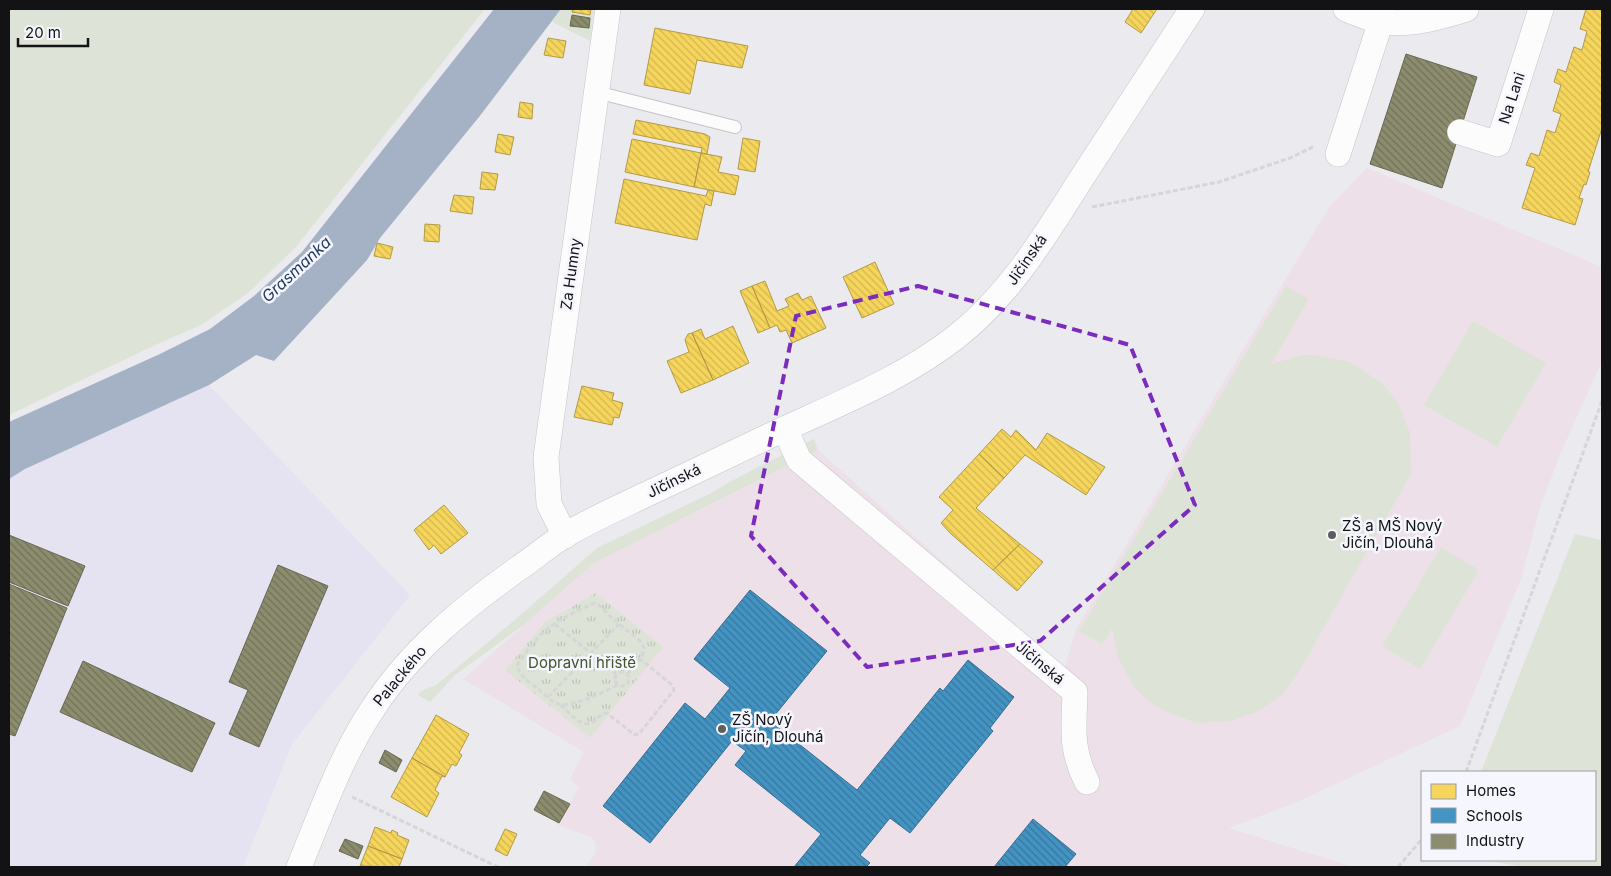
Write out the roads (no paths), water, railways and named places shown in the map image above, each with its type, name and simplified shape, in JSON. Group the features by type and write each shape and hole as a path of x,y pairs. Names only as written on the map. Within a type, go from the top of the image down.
{"street":[{"name":"Za Humny","path":"565,536 549,504 546,457 608,9"},
{"name":"Jičínská","path":"565,536 884,382 922,362 956,338 988,309 1015,278 1044,237 1192,9"},
{"path":"1346,9 1373,20 1408,22 1466,9"},
{"name":"Na Lani","path":"1460,132 1498,144 1533,11"},
{"path":"1338,154 1381,21"},
{"name":"Jičínská","path":"785,429 800,460 1075,692 1073,743 1080,768 1088,782"},
{"name":"Palackého","path":"299,867 350,748 371,710 397,676 425,644 458,615 493,586 565,536"}],"lane":[{"path":"596,92 735,127"}],"water":[{"name":"Grasmanka","path":"494,9 561,9 479,117 380,238 367,260 274,361 256,355 209,385 25,469 9,479 9,422 160,354 210,329 254,296 302,252"}],"place":[{"name":"ZŠ a MŠ Nový Jičín, Dlouhá","path":"1332,535"},
{"name":"ZŠ Nový Jičín, Dlouhá","path":"722,729"}],"park label":[{"name":"Dopravní hřiště","path":"582,663"}]}
